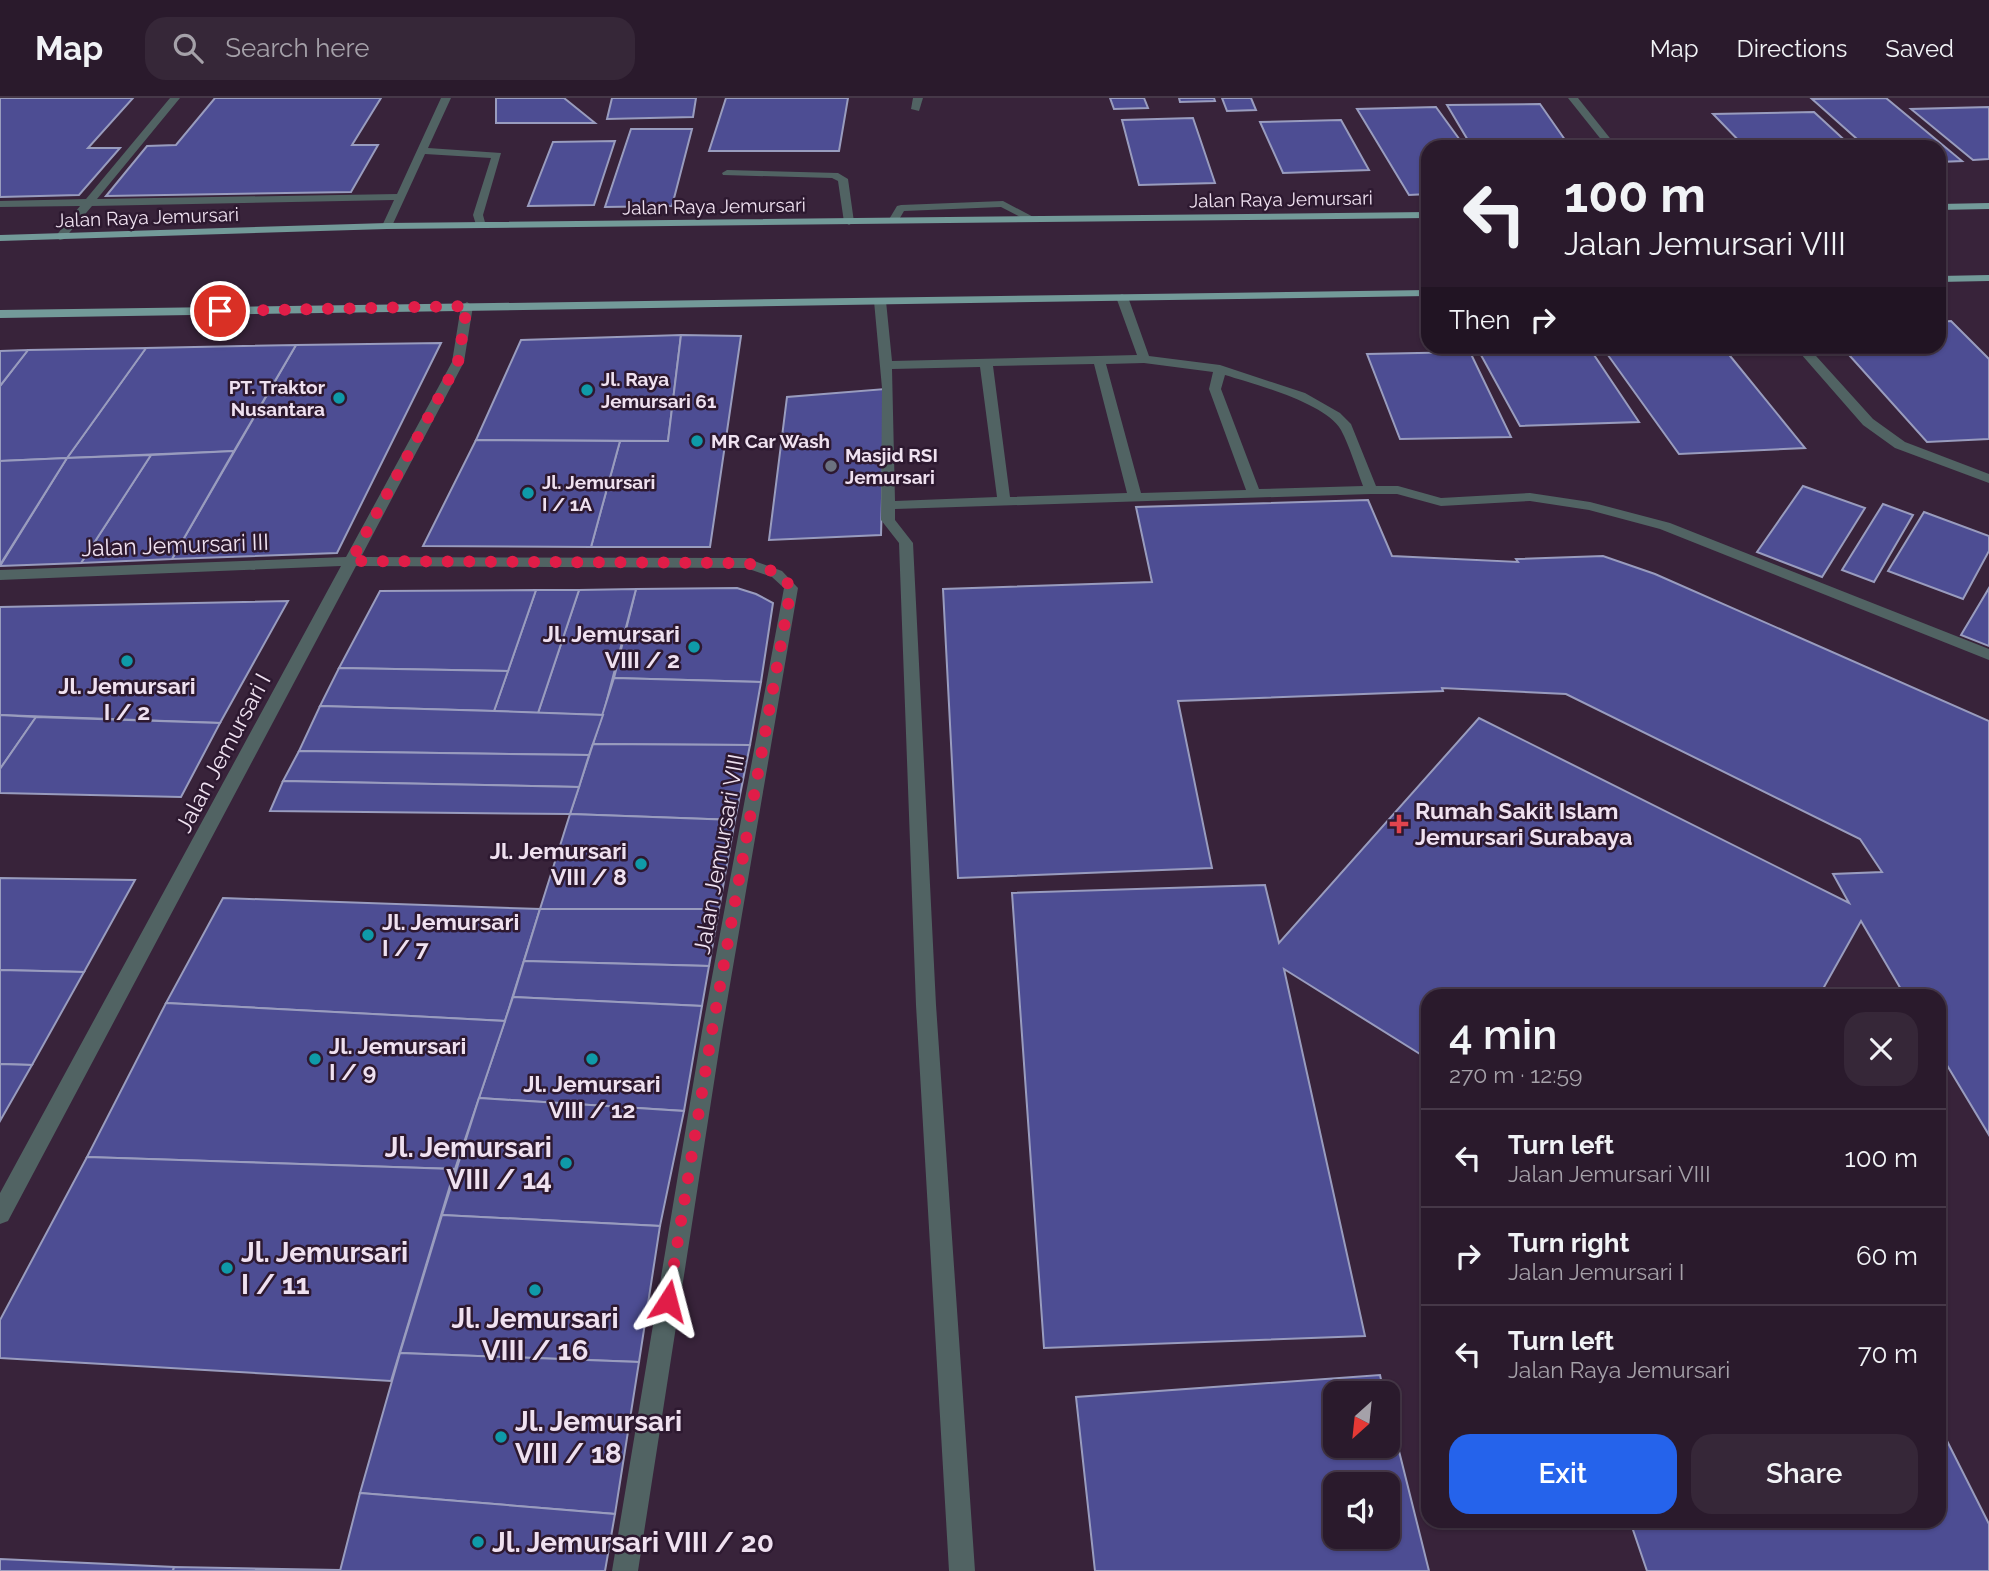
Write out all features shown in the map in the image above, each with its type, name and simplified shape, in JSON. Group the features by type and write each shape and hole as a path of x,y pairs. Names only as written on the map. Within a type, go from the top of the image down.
{"main road":[{"path":"1946,207 1989,205"},
{"name":"Jalan Raya Jemursari","path":"0,238 387,226 1421,215"},
{"path":"1946,279 1989,278"},
{"path":"0,314 1421,293"}],"street":[{"path":"60,237 175,98"},
{"path":"387,226 446,98"},
{"path":"916,110 918,98"},
{"path":"1573,98 1606,140"},
{"path":"422,151 497,155 478,215 481,226"},
{"path":"727,173 834,175 843,179 849,222"},
{"path":"0,204 401,197"},
{"path":"1122,297 1144,359"},
{"path":"880,301 886,365 888,520 906,543 926,1005 962,1571"},
{"name":"Jalan Jemursari I","path":"0,1214 458,362 467,306"},
{"path":"1807,354 1868,422 1900,445 1989,479"},
{"path":"886,365 1144,359 1220,369 1301,396 1335,416 1346,427 1371,490"},
{"path":"1099,360 1135,497"},
{"path":"986,363 1004,501"},
{"path":"1220,369 1215,388 1254,493"},
{"path":"887,505 1371,490 1398,490 1441,502 1530,497 1590,506 1665,527 1989,654"},
{"name":"Jalan Jemursari III","path":"0,575 351,561"},
{"name":"Jalan Jemursari VIII","path":"351,561 746,563 774,572 784,578 791,588 712,1031 625,1571"}],"building":[{"path":"0,98 133,98 88,148 120,148 79,195 0,197"},
{"path":"215,98 381,98 352,145 378,145 351,192 106,196 147,146 176,145"},
{"path":"496,98 564,98 595,123 496,123"},
{"path":"612,98 696,98 693,117 607,119"},
{"path":"726,98 848,98 839,151 709,151"},
{"path":"1110,98 1144,98 1148,108 1114,109"},
{"path":"1179,98 1214,98 1215,101 1180,102"},
{"path":"1222,98 1251,98 1256,110 1227,111"},
{"path":"1886,98 1937,140 1858,140 1812,99"},
{"path":"1540,104 1565,140 1468,140 1447,105"},
{"path":"1436,107 1460,140 1421,140 1421,194 1409,195 1357,109"},
{"path":"1989,107 1989,159 1973,160 1911,109"},
{"path":"1814,112 1844,140 1738,140 1713,114"},
{"path":"1193,118 1215,183 1139,185 1122,120"},
{"path":"1341,120 1369,170 1283,173 1260,122"},
{"path":"631,129 692,129 672,206 605,207"},
{"path":"615,141 594,205 528,206 553,142"},
{"path":"1946,148 1962,161 1946,162"},
{"path":"1946,321 1951,321 1989,359 1989,439 1927,442 1848,354 1946,354"},
{"name":"Jl. Raya Jemursari 61","path":"681,335 668,441 476,440 521,340"},
{"name":"MR Car Wash","path":"681,335 741,336 710,547 591,547 620,441 668,441"},
{"name":"PT. Traktor Nusantara","path":"441,343 337,553 172,559 296,345"},
{"path":"296,345 234,451 67,458 146,348"},
{"path":"146,348 67,458 0,461 0,386 28,350"},
{"path":"28,350 0,386 0,351"},
{"path":"1367,354 1471,354 1511,437 1400,439"},
{"path":"1480,354 1593,354 1639,422 1520,426"},
{"path":"1607,354 1729,354 1805,448 1679,454"},
{"name":"Masjid RSI Jemursari","path":"885,389 881,535 769,540 787,397"},
{"name":"Jl. Jemursari I / 1A","path":"476,440 620,441 591,547 423,546"},
{"path":"234,451 172,559 81,563 151,455"},
{"path":"151,455 81,563 0,566 67,458"},
{"path":"67,458 0,565 0,461"},
{"path":"1803,486 1865,508 1822,577 1757,552"},
{"path":"1368,500 1392,556 1518,562 1516,559 1603,556 1655,574 1989,721 1989,1135 1946,1064 1946,989 1901,989 1861,921 1823,989 1421,989 1421,1055 1284,969 1365,1336 1044,1348 1012,893 1265,885 1279,943 1479,718 1849,903 1833,874 1882,872 1860,839 1566,694 1442,688 1443,691 1178,701 1212,868 958,878 943,589 1152,582 1136,507"},
{"path":"1883,504 1913,515 1874,582 1842,570"},
{"path":"1924,512 1989,536 1989,551 1963,599 1888,571"},
{"name":"Jl. Jemursari VIII / 2","path":"737,588 773,603 761,682 614,678 636,589"},
{"path":"1989,588 1989,646 1961,635"},
{"path":"636,589 603,715 538,713 579,590"},
{"path":"536,590 579,590 538,713 494,711"},
{"path":"536,590 508,671 339,668 380,591"},
{"name":"Jl. Jemursari I / 2","path":"288,601 220,723 0,715 0,607"},
{"path":"339,668 508,671 494,711 320,706"},
{"path":"614,678 761,682 750,745 593,744"},
{"path":"320,706 603,715 589,755 299,751"},
{"path":"0,715 36,717 0,769"},
{"path":"36,717 220,723 181,797 0,793 0,769"},
{"path":"593,744 750,745 735,820 570,814"},
{"path":"299,751 589,755 579,787 283,781"},
{"path":"283,781 579,787 570,814 270,811"},
{"name":"Jl. Jemursari VIII / 8","path":"570,814 735,820 719,909 540,909"},
{"path":"0,878 135,880 84,972 0,970"},
{"name":"Jl. Jemursari I / 7","path":"223,898 540,909 505,1021 166,1003"},
{"path":"540,909 719,909 709,966 524,961"},
{"path":"524,961 709,966 702,1006 513,997"},
{"path":"0,970 84,972 32,1065 0,1064"},
{"name":"Jl. Jemursari VIII / 12","path":"513,997 702,1006 684,1111 479,1098"},
{"name":"Jl. Jemursari I / 9","path":"166,1003 505,1021 455,1169 87,1157"},
{"path":"0,1064 32,1065 0,1121"},
{"name":"Jl. Jemursari VIII / 14","path":"479,1098 684,1111 660,1226 442,1215"},
{"name":"Jl. Jemursari I / 11","path":"87,1157 455,1169 391,1381 0,1358 0,1320"},
{"name":"Jl. Jemursari VIII / 16","path":"442,1215 660,1226 639,1362 400,1353"},
{"name":"Jl. Jemursari VIII / 18","path":"400,1353 639,1362 615,1514 360,1493"},
{"path":"1380,1375 1381,1381 1323,1381 1323,1458 1400,1458 1400,1455 1429,1571 1095,1571 1076,1397"},
{"path":"1946,1439 1989,1524 1989,1571 1647,1571 1632,1528 1946,1528"},
{"name":"Jl. Jemursari VIII / 20","path":"360,1493 615,1514 605,1571 340,1571"},
{"path":"0,1559 174,1567 173,1571 0,1571"},
{"path":"174,1567 340,1570 173,1571"}],"place":[{"name":"Jl. Raya Jemursari 61","path":"587,390"},
{"name":"PT. Traktor Nusantara","path":"339,398"},
{"name":"MR Car Wash","path":"697,441"},
{"name":"Masjid RSI Jemursari","path":"831,466"},
{"name":"Jl. Jemursari I / 1A","path":"528,493"},
{"name":"Jl. Jemursari VIII / 2","path":"694,647"},
{"name":"Jl. Jemursari I / 2","path":"127,661"},
{"name":"Rumah Sakit Islam Jemursari Surabaya","path":"1399,824"},
{"name":"Jl. Jemursari VIII / 8","path":"641,864"},
{"name":"Jl. Jemursari I / 7","path":"368,935"},
{"name":"Jl. Jemursari I / 9","path":"315,1059"},
{"name":"Jl. Jemursari VIII / 12","path":"592,1059"},
{"name":"Jl. Jemursari VIII / 14","path":"566,1163"},
{"name":"Jl. Jemursari I / 11","path":"227,1268"},
{"name":"Jl. Jemursari VIII / 16","path":"535,1290"},
{"name":"Jl. Jemursari VIII / 18","path":"501,1437"},
{"name":"Jl. Jemursari VIII / 20","path":"478,1542"}],"route":[{"path":"220,311 467,306 458,362 351,561 746,563 774,572 784,578 791,588 712,1031 668,1301"}]}
